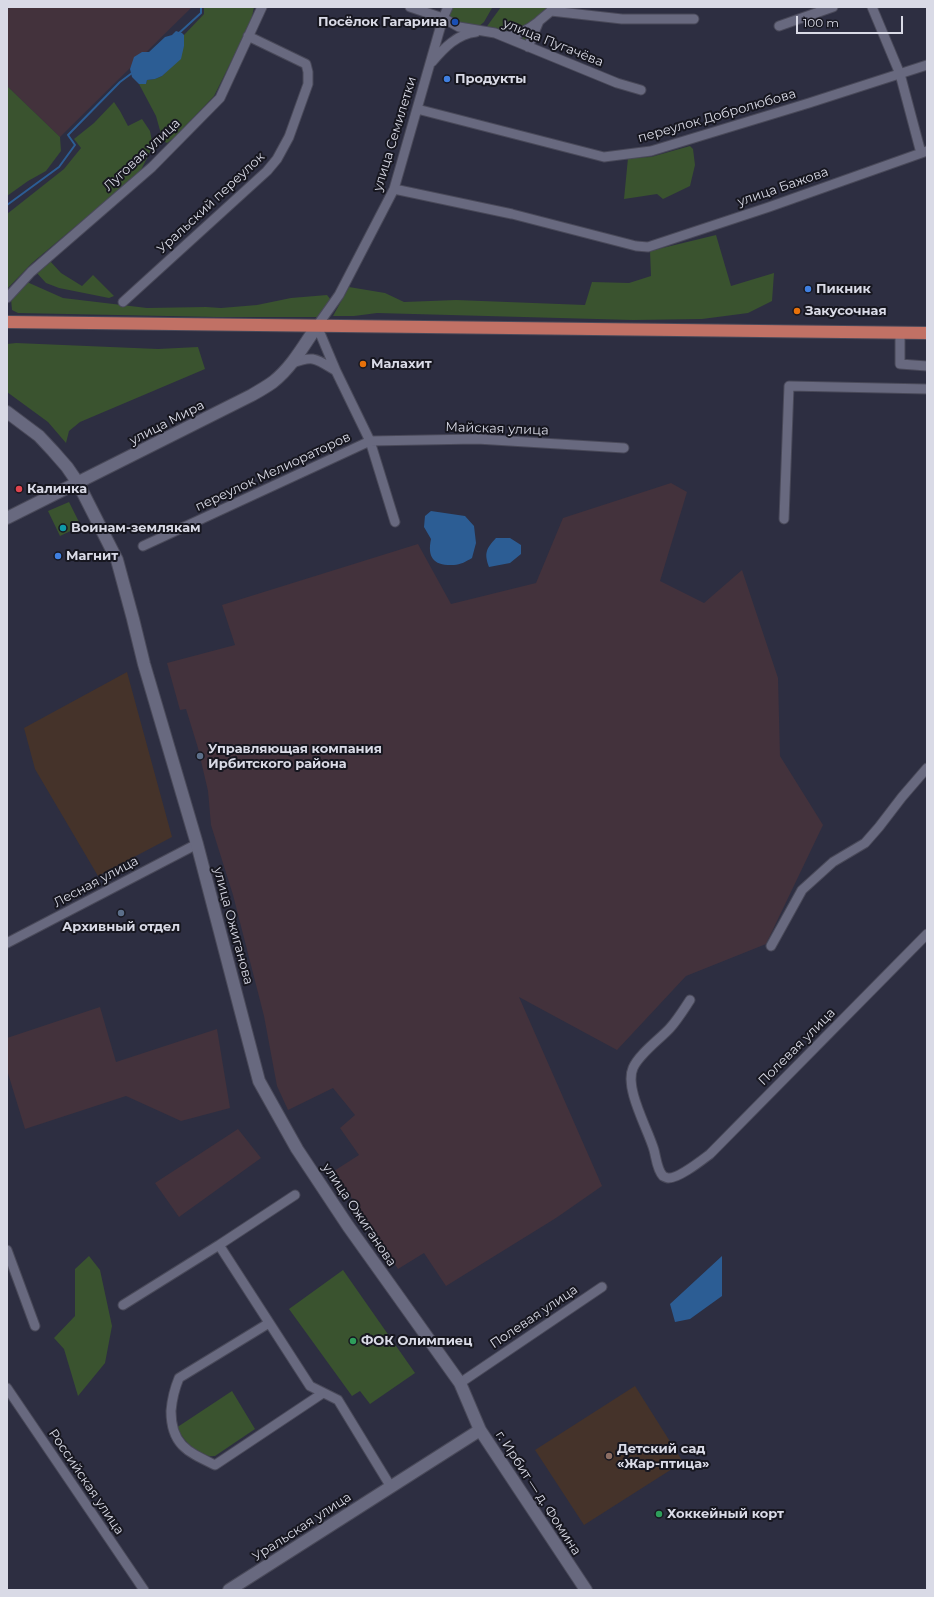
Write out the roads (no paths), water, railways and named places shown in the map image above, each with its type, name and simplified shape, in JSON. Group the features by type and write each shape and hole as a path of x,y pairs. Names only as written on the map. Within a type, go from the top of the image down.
{"main road":[{"path":"7,322 927,333"}],"street":[{"name":"Луговая улица","path":"7,298 31,272 152,167 220,98 262,7"},
{"name":"улица Пугачёва","path":"410,7 443,18 459,27 495,33 617,83 641,90"},
{"name":"улица Семилетки","path":"317,326 339,295 394,190 443,18 448,7"},
{"path":"779,26 833,7"},
{"path":"872,7 900,74 924,152"},
{"path":"501,36 509,36 531,28 551,9 622,19 694,19"},
{"path":"528,47 539,21"},
{"path":"431,63 449,44 467,33 480,31"},
{"name":"Уральский переулок","path":"123,302 267,171 277,159 289,137 308,84 306,64 248,36"},
{"name":"переулок Добролюбова","path":"417,109 604,157 651,151 927,65"},
{"name":"улица Бажова","path":"394,190 512,214 636,246 648,247 769,207 924,152"},
{"path":"317,326 336,371 370,441 395,522"},
{"name":"улица Мира","path":"7,518 252,395 273,382 290,364 317,326"},
{"path":"900,332 900,364 927,366"},
{"path":"290,364 306,358 318,360 336,371"},
{"path":"784,519 789,386 927,389"},
{"name":"улица Ожиганова","path":"7,412 39,436 54,450 78,483 117,560 144,664 197,844 259,1081 297,1149 348,1226 460,1383 480,1430"},
{"name":"Майская улица","path":"370,441 477,439 624,448"},
{"name":"переулок Мелиораторов","path":"143,546 370,441"},
{"path":"771,946 802,890 833,862 866,843 927,768"},
{"name":"Лесная улица","path":"7,943 197,844"},
{"name":"Полевая улица","path":"690,1000 671,1027 632,1068 631,1079 635,1100 654,1149 662,1175 667,1178 674,1178 710,1154 927,934"},
{"path":"123,1305 295,1195"},
{"path":"219,1245 310,1386 338,1400 390,1487"},
{"path":"7,1250 36,1326"},
{"name":"Полевая улица","path":"460,1383 602,1287"},
{"path":"269,1323 180,1378 173,1391 171,1420 174,1434 183,1446 193,1454 215,1465 323,1393"},
{"name":"Российская улица","path":"7,1388 144,1590"},
{"name":"Уральская улица","path":"229,1590 480,1430"},
{"name":"г. Ирбит — д. Фомина","path":"480,1430 586,1590"}],"water":[{"path":"176,31 184,35 184,46 181,59 162,76 147,80 146,84 139,84 132,77 130,69 134,57 142,52 149,52 165,37 172,35"},
{"path":"431,511 465,516 474,526 476,543 472,558 461,564 454,565 441,564 434,560 430,551 431,539 424,527 425,516"},
{"path":"496,538 510,538 521,545 521,554 510,563 489,567 486,555 488,548"},
{"path":"722,1256 722,1296 690,1319 675,1322 670,1304"}],"waterway":[{"path":"178,34 201,13 201,7"},
{"path":"7,205 59,167 75,145 68,135 120,82 132,73"}],"place":[{"name":"Посёлок Гагарина","path":"455,22"},
{"name":"Продукты","path":"447,79"},
{"name":"Пикник","path":"808,289"},
{"name":"Закусочная","path":"797,311"},
{"name":"Малахит","path":"363,364"},
{"name":"Калинка","path":"19,489"},
{"name":"Воинам-землякам","path":"63,528"},
{"name":"Магнит","path":"58,556"},
{"name":"Управляющая компания Ирбитского района","path":"200,756"},
{"name":"Архивный отдел","path":"121,913"},
{"name":"ФОК Олимпиец","path":"353,1341"},
{"name":"Детский сад «Жар-птица»","path":"609,1456"},
{"name":"Хоккейный корт","path":"659,1514"}]}
